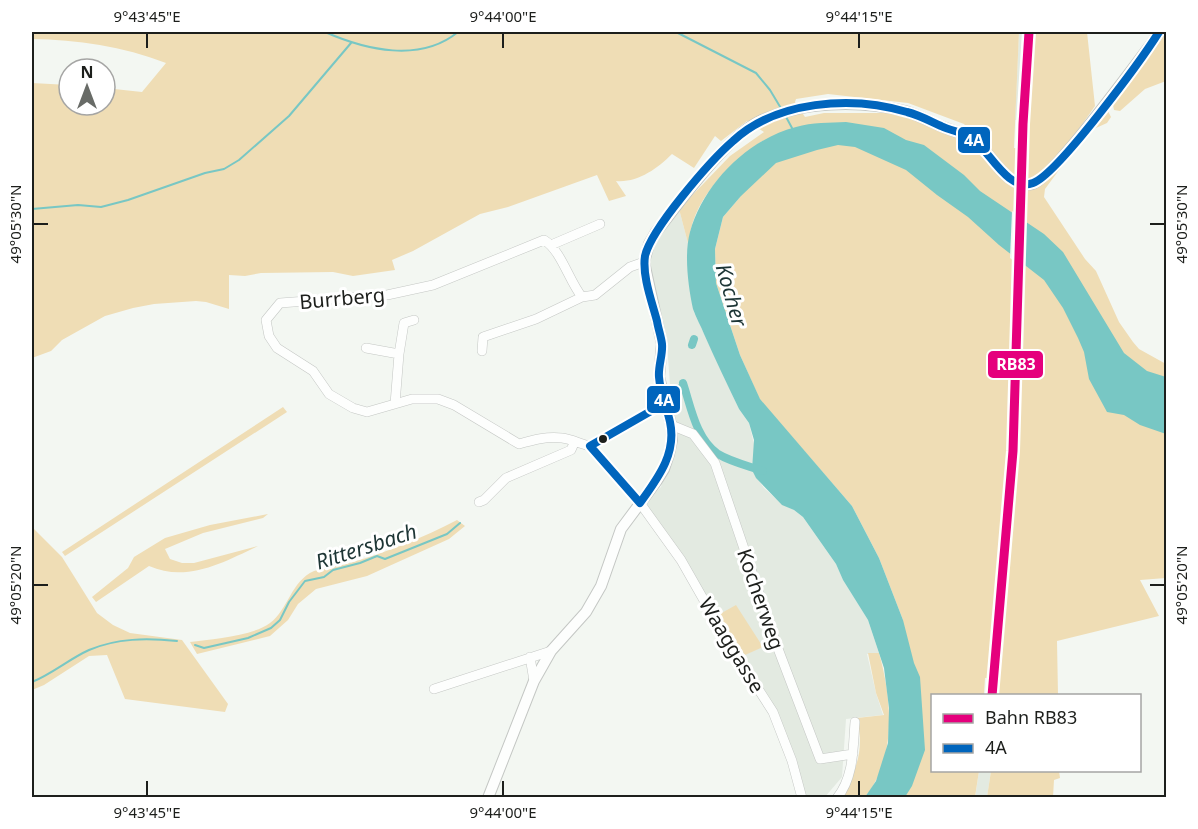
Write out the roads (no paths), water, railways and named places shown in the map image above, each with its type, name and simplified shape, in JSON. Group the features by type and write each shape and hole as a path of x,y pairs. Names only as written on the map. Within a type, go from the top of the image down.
{"street":[{"path":"488,798 534,681 551,651 586,612 601,585 621,529 664,469 672,440 671,425 659,376 662,344 644,262 649,244 656,232 711,165 740,135 758,122 793,109 824,104 867,106 906,111 973,139 1010,179 1030,184 1038,182 1070,147 1159,32"},
{"name":"Burrberg","path":"574,442 564,438 541,438 519,444 443,400 431,397 367,412 352,408 329,394 313,371 277,348 269,336 266,320 280,303 387,295 433,285 544,240 552,245 600,224"},
{"path":"552,245 575,289 582,297"},
{"path":"482,351 483,337 536,320 582,297 596,295 630,267 644,262"},
{"name":"Burrberg","path":"395,404 404,324 414,320"},
{"path":"366,348 399,354"},
{"path":"479,502 484,500 506,478 571,450 574,442 590,446 665,403"},
{"name":"Kocherweg","path":"671,425 693,434 715,464 777,646 820,759 853,754"},
{"name":"Waaggasse","path":"590,446 640,503 681,560 726,639 773,712 792,761 802,798"},
{"path":"434,689 551,651"},
{"path":"530,657 534,681"},
{"path":"837,798 851,767 855,722"}],"water":[{"path":"846,122 884,128 906,140 924,145 964,175 980,191 1044,234 1063,252 1124,353 1147,371 1166,377 1166,434 1140,425 1124,415 1107,412 1089,379 1084,352 1078,338 1063,308 1044,280 968,217 906,170 855,147 838,145 776,163 741,196 723,217 715,249 716,283 740,355 760,399 852,506 879,558 903,620 920,677 925,750 912,786 905,797 865,797 876,781 888,743 889,708 884,668 868,620 843,580 836,564 803,517 782,505 756,478 752,470 754,440 749,423 739,409 694,312 687,270 688,241 696,214 705,197 730,166 761,142 778,133 808,124"}],"waterway":[{"path":"325,32 358,44 393,50 427,48 443,42 458,32"},
{"path":"676,32 756,73 782,110"},
{"path":"32,209 78,205 101,207 224,169 239,160 289,116 351,43"},
{"path":"785,115 792,128"},
{"path":"692,345 694,339"},
{"name":"Rittersbach","path":"678,386 683,383"},
{"path":"683,383 695,422 711,448 729,459 763,471"},
{"name":"Rittersbach","path":"195,645 204,648 248,638 271,628 280,620 289,602 305,581 324,577 333,570 377,556 385,559 447,534 460,523"},
{"name":"Rittersbach","path":"32,682 89,650 110,643 155,639 177,641"}],"rail line":[{"name":"RB83","path":"992,694 1013,451 1023,124 1029,32"}],"water label":[{"name":"Kocher","path":"732,295"}]}
